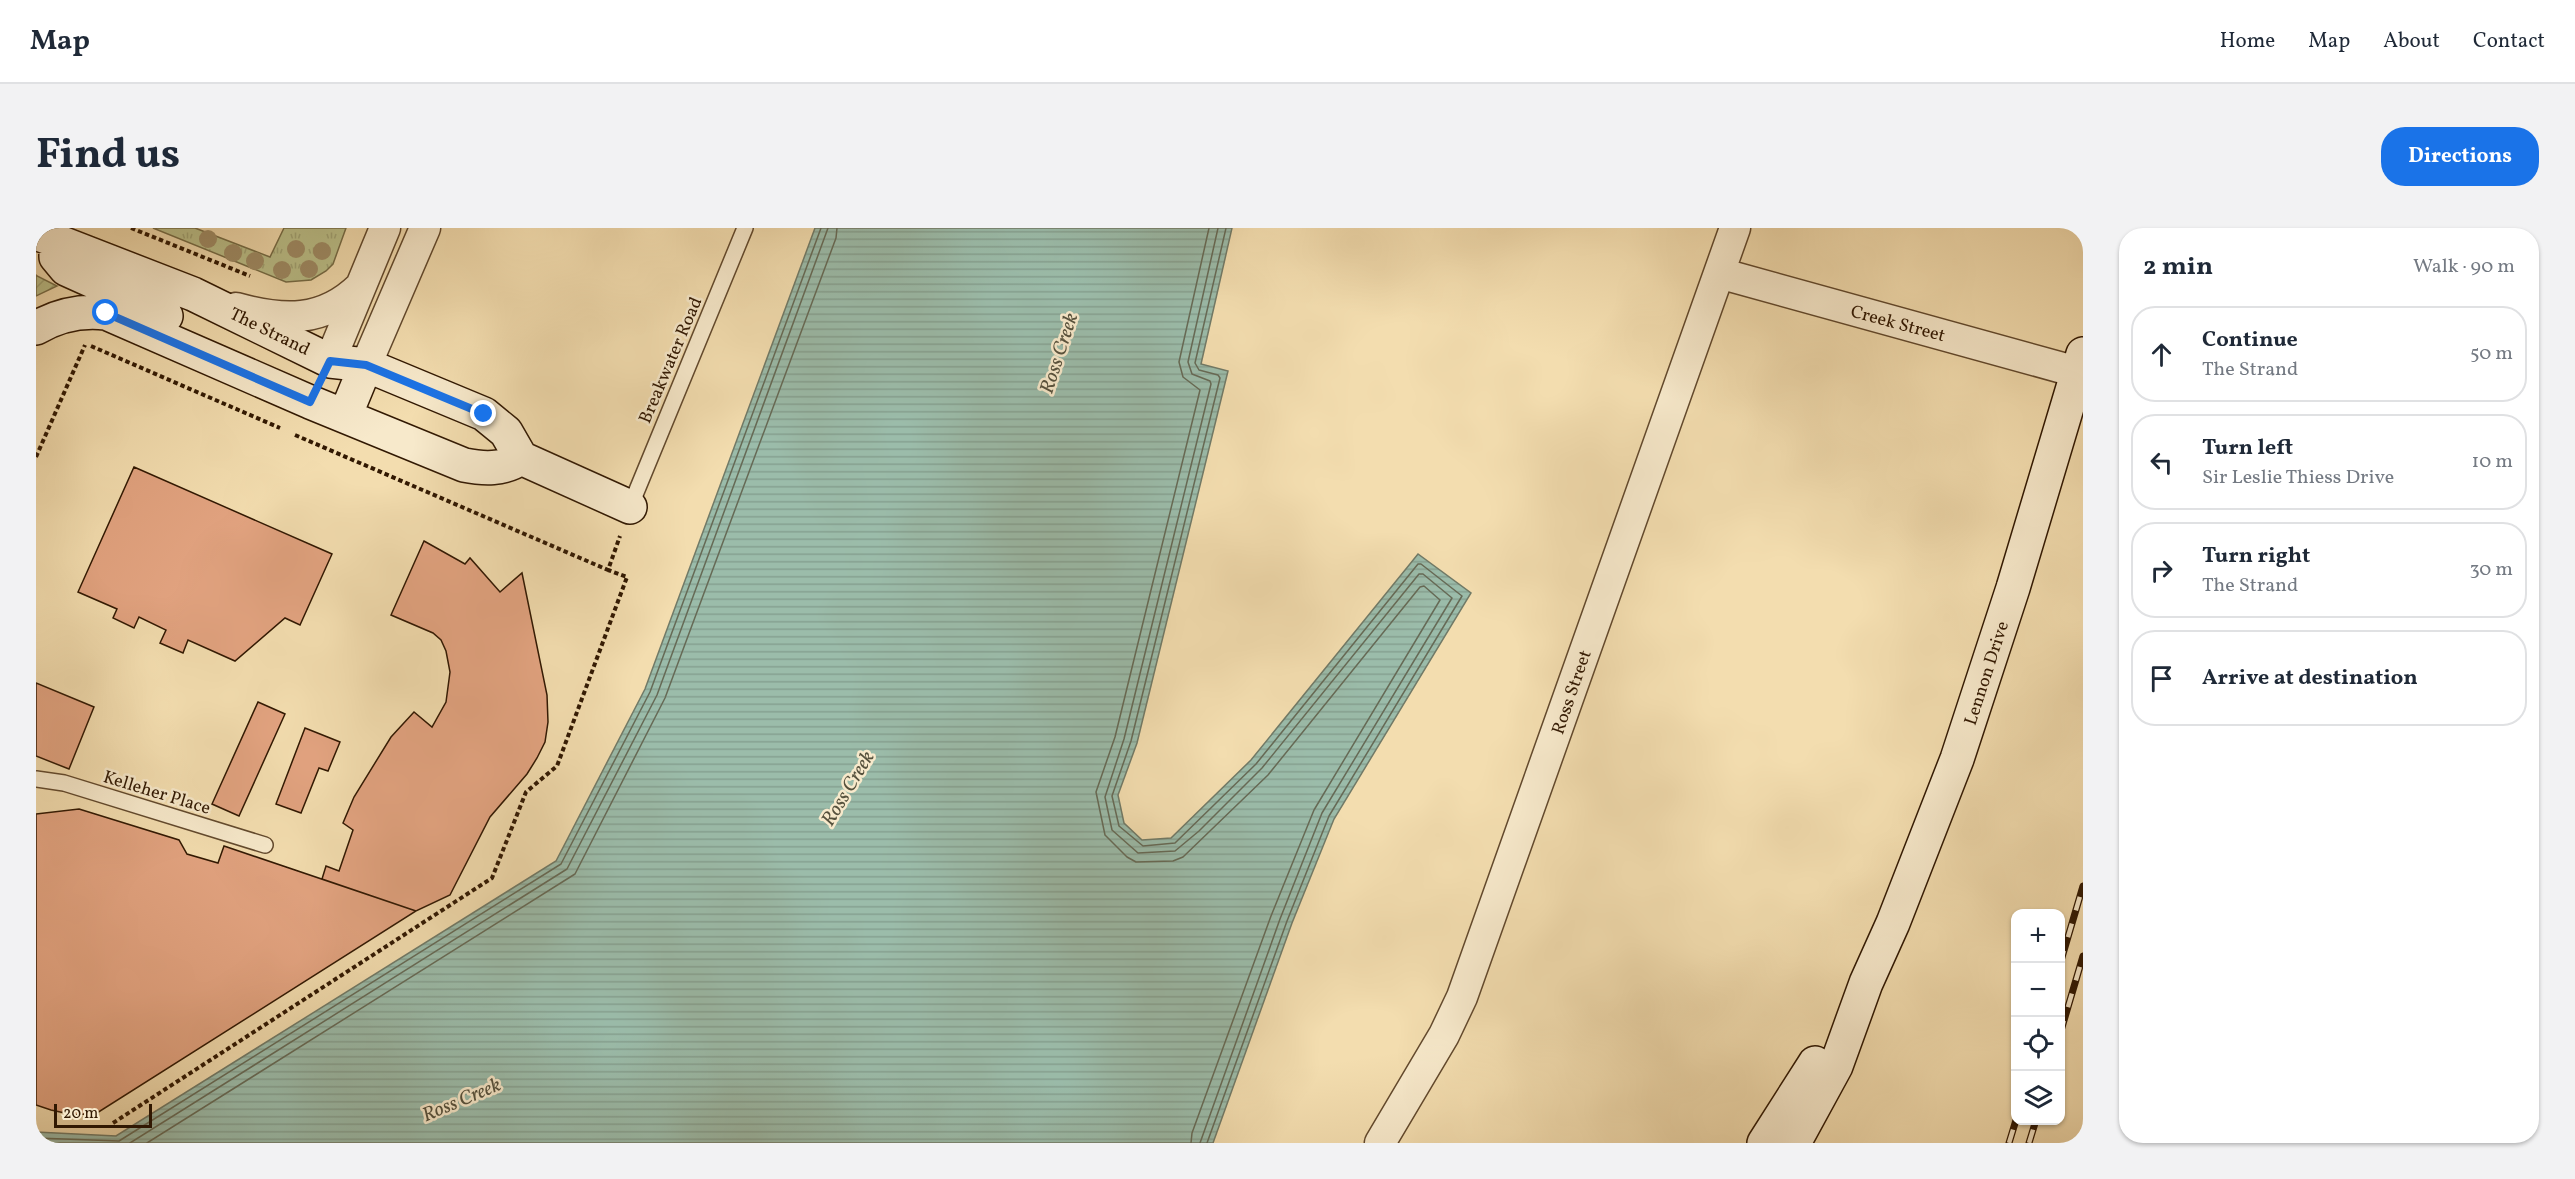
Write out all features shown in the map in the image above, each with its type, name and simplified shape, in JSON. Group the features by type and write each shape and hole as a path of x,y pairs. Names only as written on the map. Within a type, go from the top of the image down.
{"street":[{"path":"310,402 330,361 385,228"},
{"path":"345,416 424,228"},
{"name":"Ross Street","path":"1380,1143 1444,1035 1462,997 1735,228"},
{"path":"46,237 62,266 157,310 200,349 217,361"},
{"name":"The Strand","path":"46,237 193,294 330,361 366,365 484,414 506,432 521,458"},
{"name":"Creek Street","path":"1719,273 2080,363"},
{"path":"193,294 252,313 291,318 309,316 339,305 360,287"},
{"path":"36,328 58,317 75,313 106,313 310,402 471,466 503,466 521,458 630,507"},
{"name":"Lennon Drive","path":"1794,1143 1836,1066 1866,983 1934,821 1976,704 2080,363"},
{"name":"Lennon Drive","path":"1764,1143 1866,983"}],"lane":[{"name":"Breakwater Road","path":"630,507 745,228"},
{"name":"Kelleher Place","path":"36,778 64,783 265,845"}],"path":[{"path":"131,228 251,277"},
{"path":"36,457 86,344 281,429"},
{"path":"112,1123 492,878 526,792 557,766 627,577 292,433"},
{"path":"608,570 630,507"}],"green space":[{"path":"153,228 195,228 270,257 284,228 346,228 333,264 326,271 311,280 286,282"},
{"path":"37,276 57,286 36,296"}],"water":[{"name":"Ross Creek","path":"815,228 1232,228 1201,364 1228,371 1137,743 1118,795 1124,823 1142,840 1171,838 1251,760 1418,554 1471,593 1334,819 1292,923 1213,1143 36,1143 36,1132 116,1136 556,861 645,689"}],"building":[{"path":"134,467 332,554 300,625 285,618 235,661 188,640 183,653 160,643 166,630 139,617 134,628 113,618 117,609 78,592"},
{"path":"424,541 465,564 470,558 500,592 522,573 547,695 548,722 545,742 537,758 527,774 490,817 450,895 416,911 322,879 326,866 339,871 353,830 343,823 354,797 391,737 414,712 432,727 446,702 450,672 446,651 441,640 433,633 391,615"},
{"path":"36,683 94,707 69,769 36,756"},
{"path":"258,702 285,714 239,816 212,804"},
{"path":"305,728 340,742 328,771 319,768 301,813 276,804"},
{"path":"79,809 179,840 187,854 218,863 224,846 416,911 97,1113 74,1115 51,1110 36,1105 36,814"}],"railway":[{"path":"2060,963 2083,886"},
{"path":"2065,1017 2083,956"},
{"path":"2009,1143 2014,1125"},
{"path":"2029,1143 2034,1125"}],"route":[{"path":"106,313 310,402 330,361 366,365 484,414"}]}
